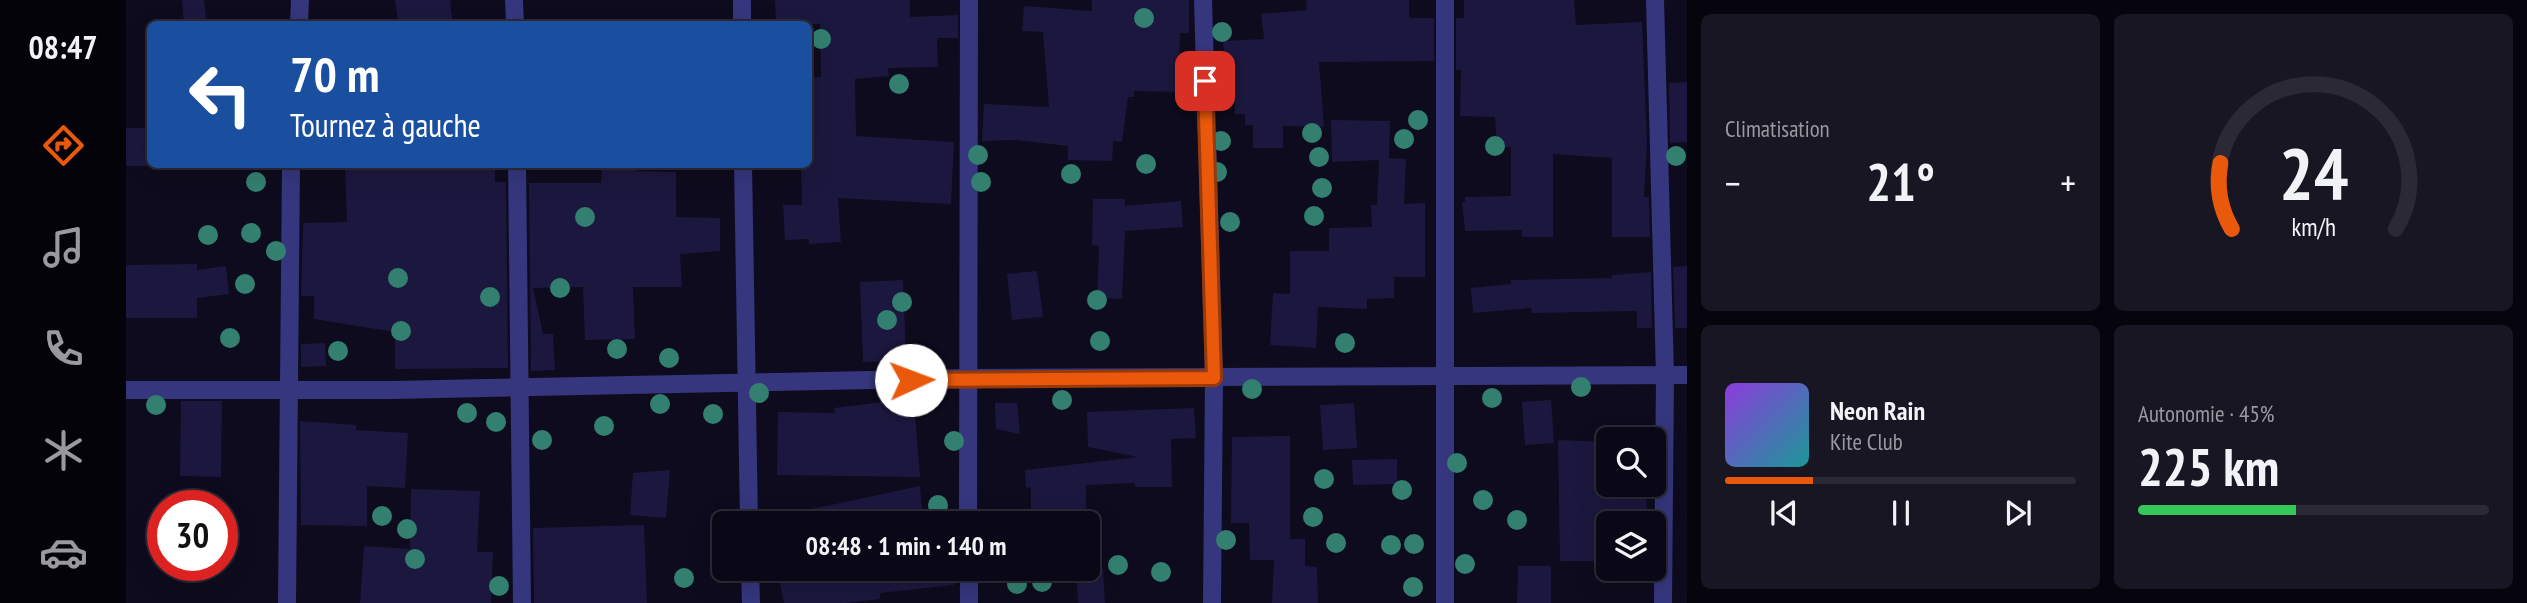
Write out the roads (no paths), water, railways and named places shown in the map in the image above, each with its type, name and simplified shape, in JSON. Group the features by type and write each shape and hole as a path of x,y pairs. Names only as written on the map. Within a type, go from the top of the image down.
{"street":[{"path":"299,21 300,0"},
{"path":"514,0 515,21"},
{"path":"742,0 742,21"},
{"path":"968,511 969,0"},
{"path":"1203,0 1214,378 1212,603"},
{"path":"1445,0 1445,603"},
{"path":"1655,0 1665,375 1664,603"},
{"path":"288,603 291,168"},
{"path":"517,168 523,603"},
{"path":"743,168 749,511"},
{"path":"126,390 521,389 967,379 1687,375"},
{"path":"750,581 751,603"},
{"path":"969,581 969,603"}]}
